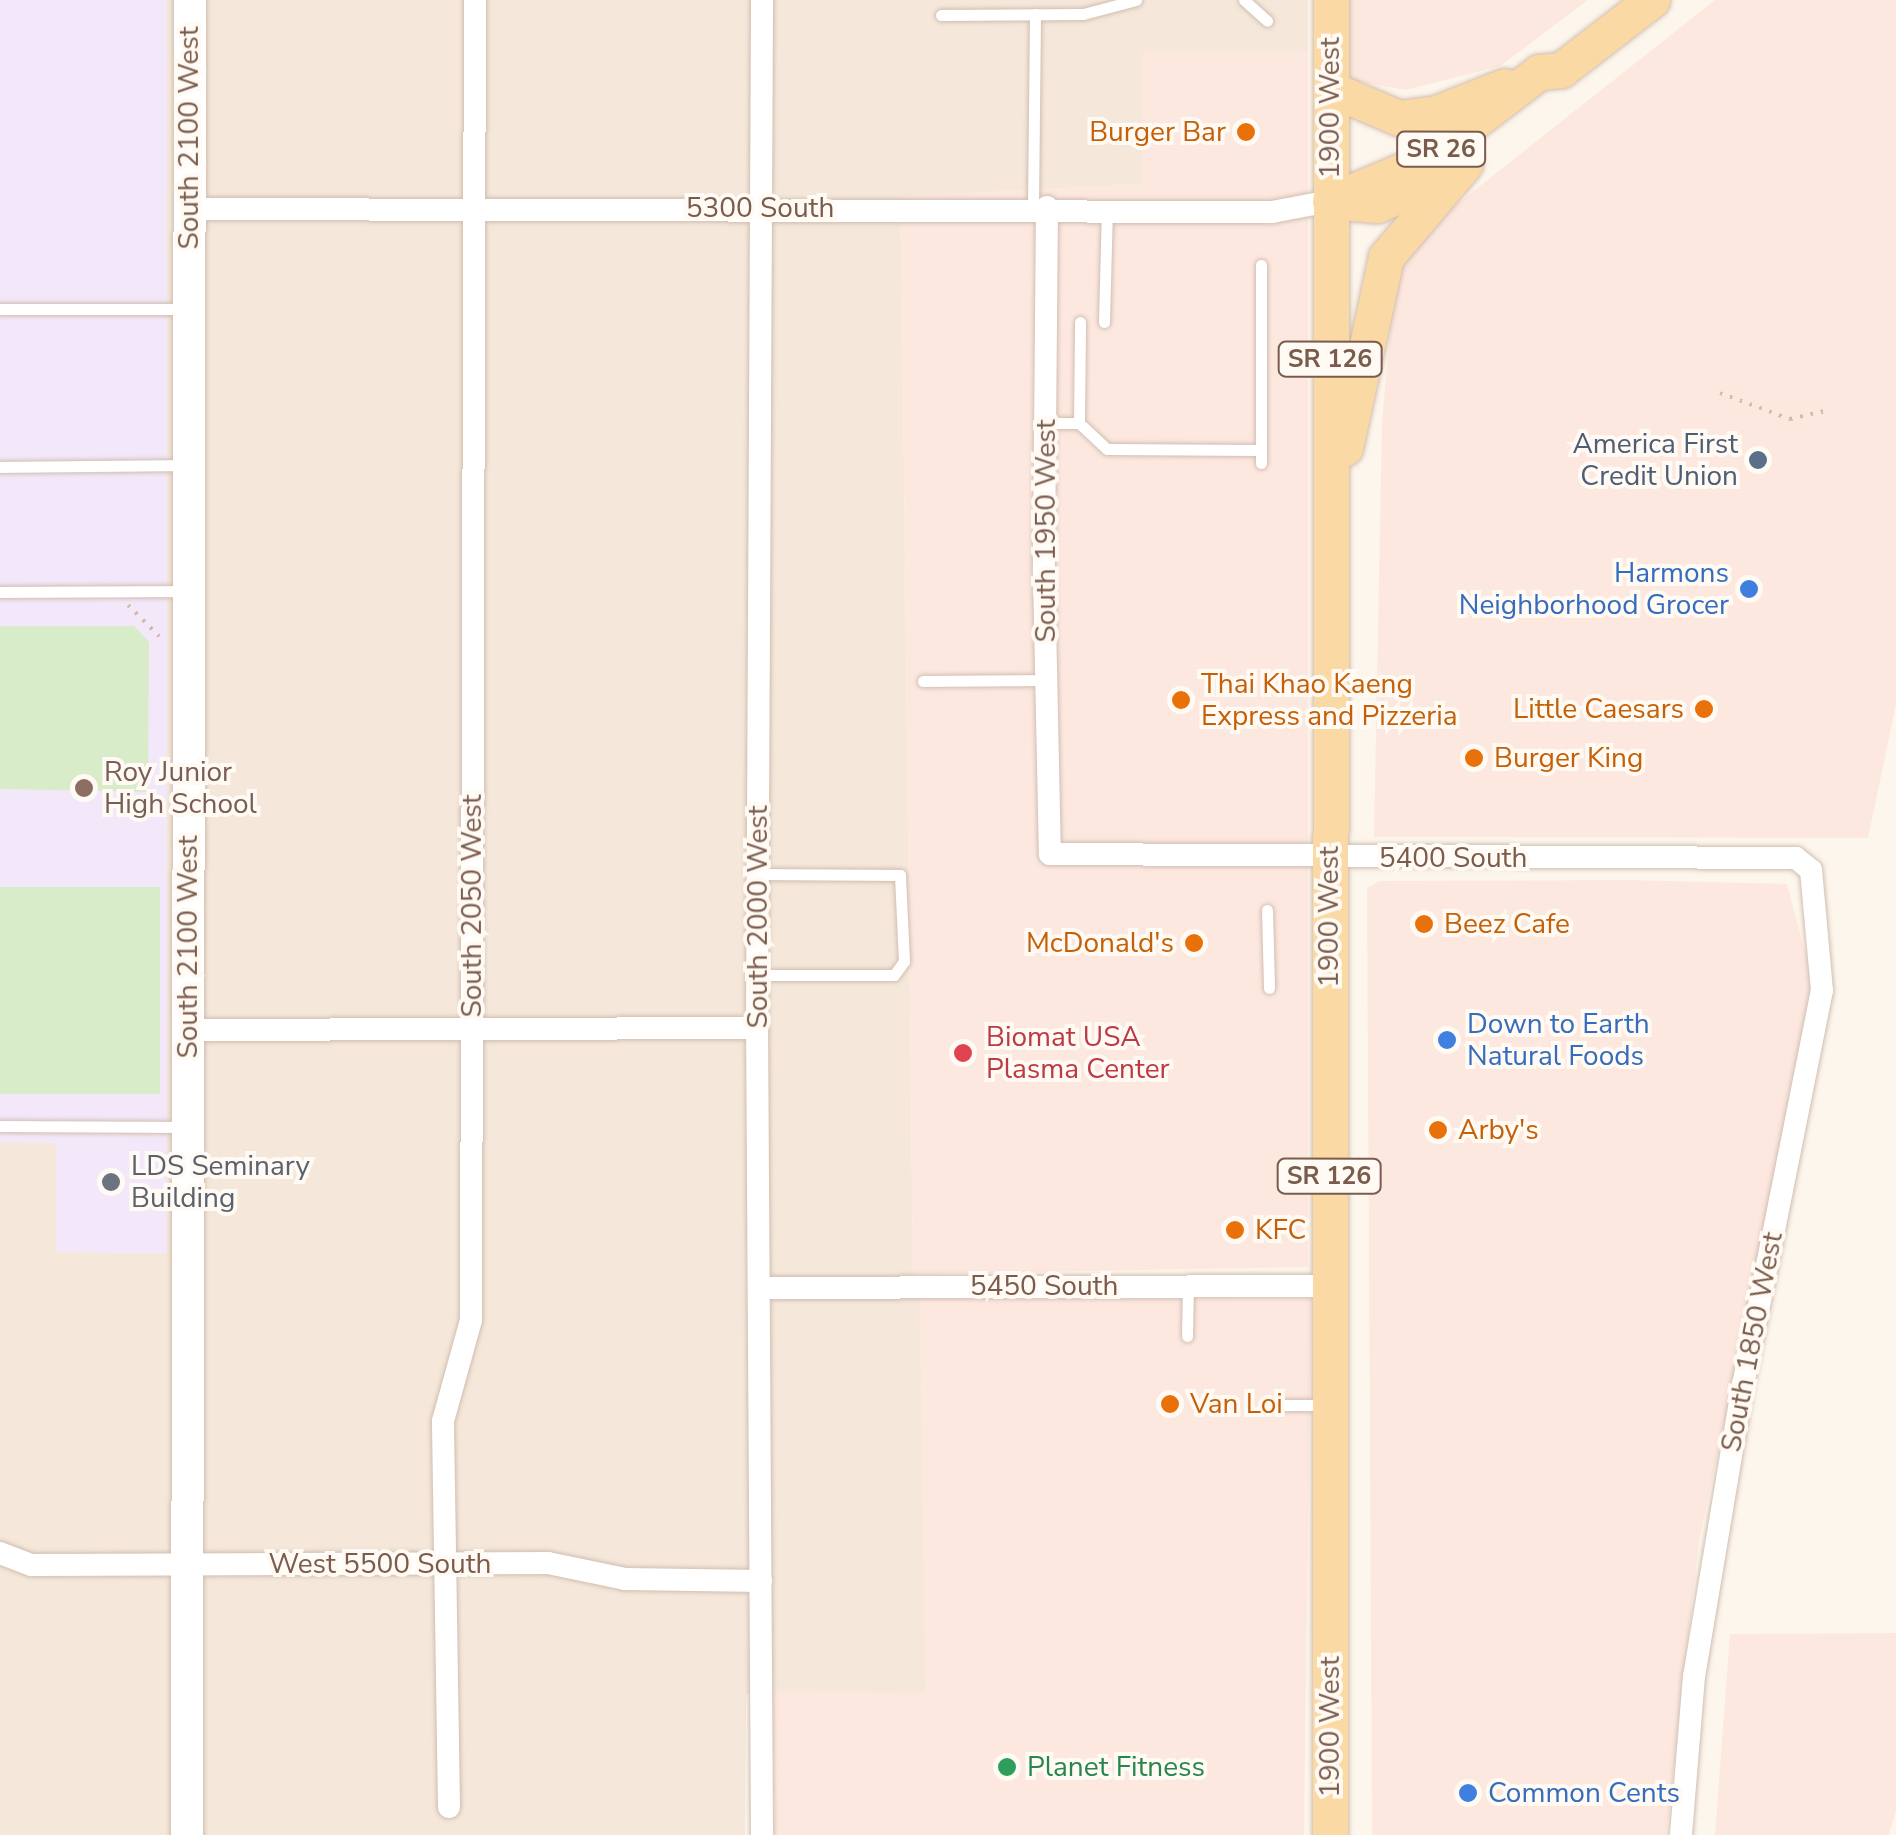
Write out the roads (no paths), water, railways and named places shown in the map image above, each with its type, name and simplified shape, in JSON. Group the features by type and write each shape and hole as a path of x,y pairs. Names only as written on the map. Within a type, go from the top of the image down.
{"main road":[{"name":"1900 West","path":"1330,1835 1331,0"},
{"name":"SR 26","path":"1330,201 1418,164 1652,0"},
{"path":"1330,90 1399,118 1434,114 1550,71"},
{"name":"SR 26","path":"1330,201 1378,205 1464,164 1556,90 1550,71"},
{"path":"1330,518 1386,257 1464,164"}],"street":[{"name":"South 2100 West","path":"187,1835 190,0"},
{"name":"South 2050 West","path":"449,1807 443,1421 471,1320 476,0"},
{"name":"South 2000 West","path":"762,0 757,1028 762,1835"},
{"name":"5300 South","path":"189,208 1040,207 1272,212 1330,201"},
{"name":"South 1950 West","path":"1040,207 1050,854"},
{"name":"5400 South","path":"1050,854 1330,859 1796,858"},
{"name":"South 1850 West","path":"1681,1835 1694,1676 1733,1442 1822,990 1811,870 1796,858"},
{"path":"189,1030 757,1028"},
{"name":"5450 South","path":"759,1288 1330,1286"},
{"name":"West 5500 South","path":"0,1554 32,1564 548,1563 625,1579 761,1580"}],"lane":[{"path":"940,14 1083,14 1136,0"},
{"path":"1244,0 1266,21"},
{"name":"South 1950 West","path":"1034,14 1040,207"},
{"path":"1104,322 1107,208"},
{"path":"1045,423 1079,423 1107,449 1261,456 1260,265"},
{"path":"0,309 189,309"},
{"path":"1079,423 1080,322"},
{"path":"0,467 189,465"},
{"path":"0,592 188,591"},
{"path":"923,681 1046,680"},
{"path":"758,874 900,875 904,961 894,975 758,975"},
{"path":"1267,910 1269,988"},
{"path":"0,1126 187,1127"},
{"path":"1187,1336 1188,1285"},
{"path":"1276,1405 1330,1404"}],"place":[{"name":"Burger Bar","path":"1246,132"},
{"name":"America First Credit Union","path":"1758,460"},
{"name":"Harmons Neighborhood Grocer","path":"1749,589"},
{"name":"Thai Khao Kaeng Express and Pizzeria","path":"1181,700"},
{"name":"Little Caesars","path":"1704,709"},
{"name":"Burger King","path":"1474,758"},
{"name":"Roy Junior High School","path":"84,788"},
{"name":"Beez Cafe","path":"1424,924"},
{"name":"McDonald's","path":"1194,943"},
{"name":"Down to Earth Natural Foods","path":"1447,1040"},
{"name":"Biomat USA Plasma Center","path":"963,1053"},
{"name":"Arby's","path":"1438,1130"},
{"name":"LDS Seminary Building","path":"111,1182"},
{"name":"KFC","path":"1235,1230"},
{"name":"Van Loi","path":"1170,1404"},
{"name":"Planet Fitness","path":"1007,1767"},
{"name":"Common Cents","path":"1468,1793"}]}
